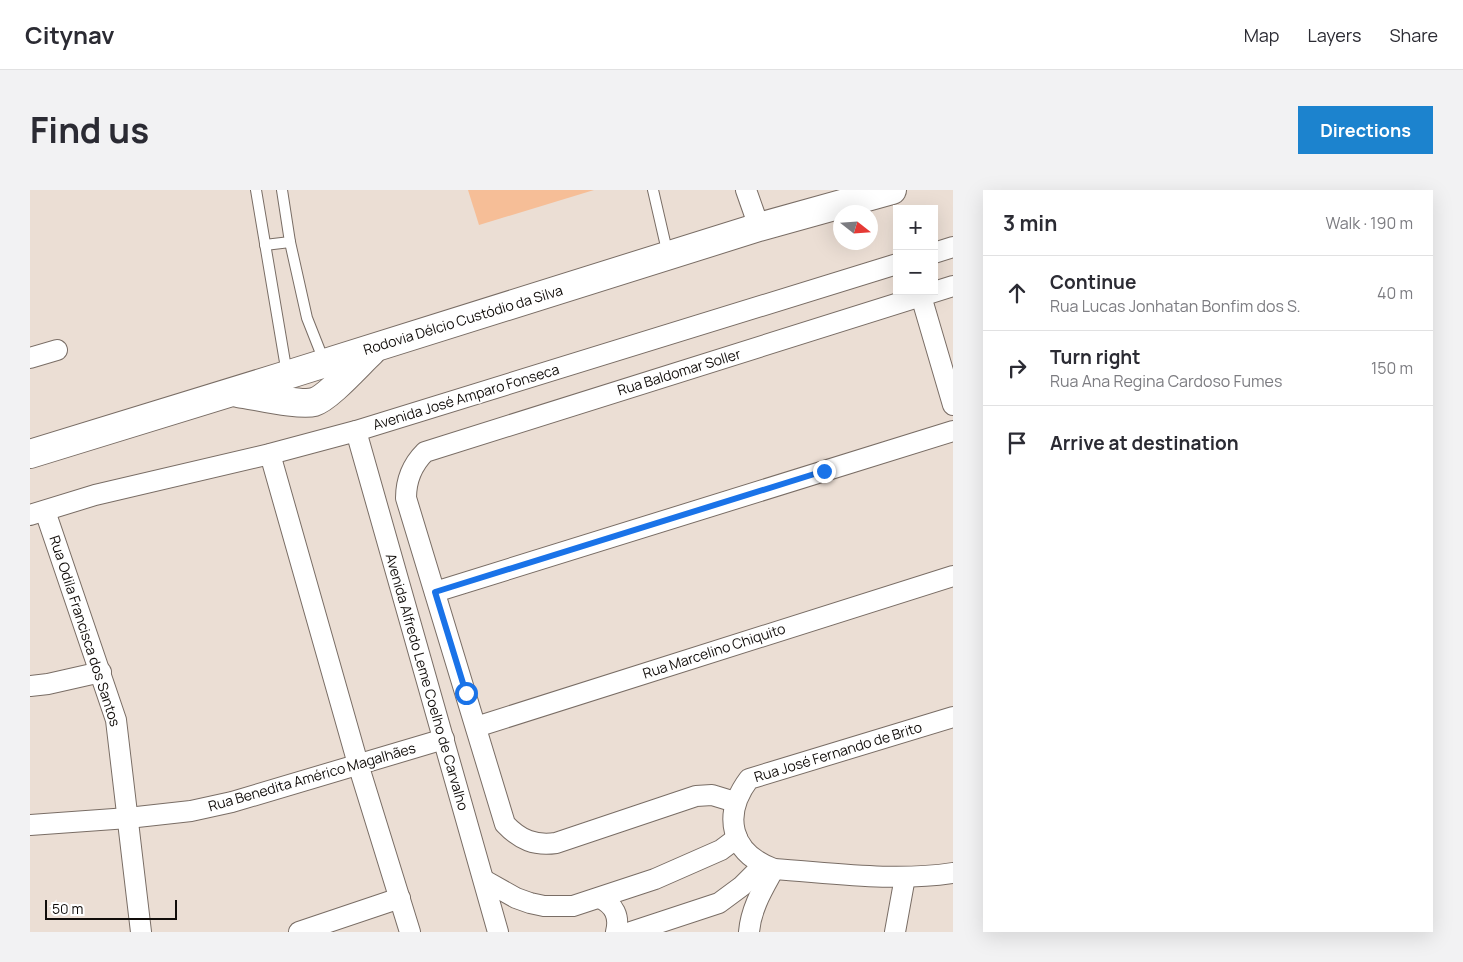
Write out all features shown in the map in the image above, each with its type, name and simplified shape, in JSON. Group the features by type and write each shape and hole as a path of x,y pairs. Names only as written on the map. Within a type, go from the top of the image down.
{"main road":[{"name":"Rodovia Délcio Custódio da Silva","path":"32,452 231,392 290,388 329,376 376,347 759,227 892,190"}],"street":[{"path":"746,190 759,227"},
{"path":"938,251 953,247"},
{"name":"Avenida José Amparo Fonseca","path":"37,513 95,495 270,454 356,431 893,265"},
{"name":"Rua Baldomar Soller","path":"435,592 406,498 408,477 412,468 425,452 953,286"},
{"path":"921,296 953,405"},
{"path":"30,358 57,350"},
{"path":"953,430 435,592 505,824 527,841 546,844 556,843 696,796 712,795 735,802 733,814 737,838 743,849 752,858 768,867 867,876 905,877 953,874"},
{"name":"Avenida Alfredo Leme Coelho de Carvalho","path":"356,431 498,932"},
{"path":"270,454 358,764 410,932"},
{"name":"Rua Odila Francisca dos Santos","path":"37,513 101,672 116,720 141,932"},
{"name":"Rua Marcelino Chiquito","path":"476,727 953,576"},
{"path":"30,686 48,684 101,672"},
{"name":"Rua José Fernando de Brito","path":"735,802 749,779 953,717"},
{"name":"Rua Benedita Américo Magalhães","path":"30,825 128,818 191,811 232,802 444,739"},
{"path":"484,880 516,898 544,906 573,906 655,879 720,850 737,838"},
{"path":"631,932 719,903 768,867"},
{"path":"749,932 750,921 768,867"},
{"path":"895,932 905,877"},
{"path":"299,932 400,898"},
{"path":"600,898 611,905 615,911 618,925 616,932"}],"lane":[{"path":"256,190 290,388"},
{"path":"282,190 290,242 307,318 329,376"},
{"path":"653,190 668,256"},
{"path":"265,245 290,242"}],"shaded area":[{"path":"468,190 594,190 479,225"}],"route":[{"path":"466,693 435,592 824,471"}]}
